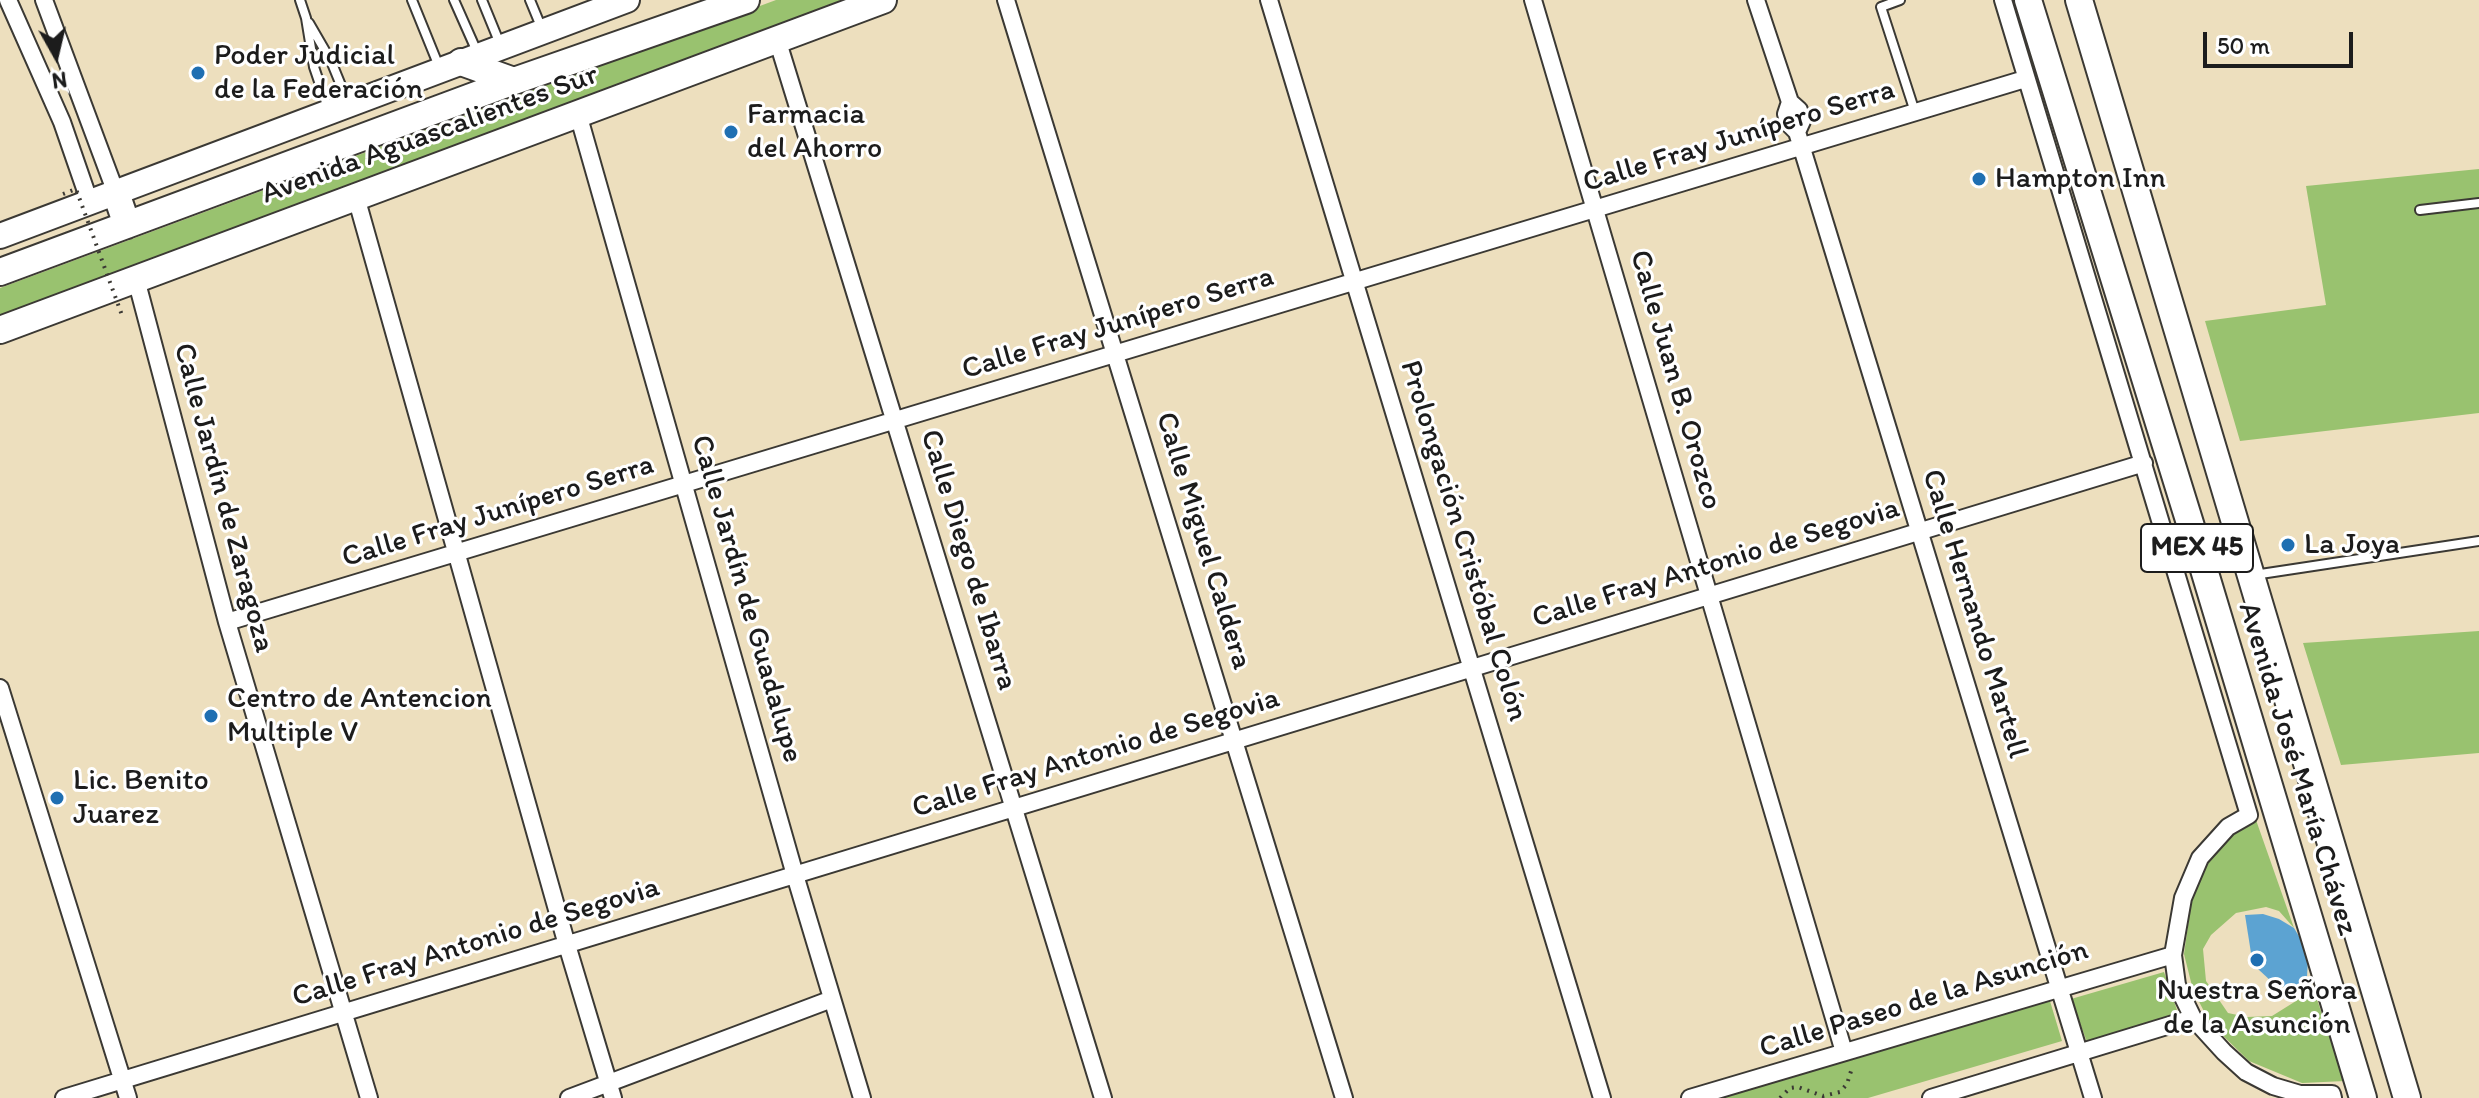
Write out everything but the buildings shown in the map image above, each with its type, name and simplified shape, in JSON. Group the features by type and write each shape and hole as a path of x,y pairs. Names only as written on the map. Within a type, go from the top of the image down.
{"main road":[{"name":"Avenida Aguascalientes Sur","path":"0,272 514,81 746,0"},
{"name":"Avenida Aguascalientes Sur","path":"0,330 883,0"},
{"name":"Avenida José María Chávez","path":"2028,0 2363,1098"},
{"name":"Avenida José María Chávez","path":"2079,0 2407,1098"},
{"path":"470,59 514,81"},
{"path":"116,193 127,225"}],"street":[{"path":"8,0 62,122 90,203"},
{"path":"44,0 116,193"},
{"name":"Avenida Aguascalientes Sur","path":"0,236 627,0"},
{"name":"Calle Miguel Caldera","path":"1006,0 1344,1098"},
{"name":"Prolongación Cristóbal Colón","path":"1269,0 1602,1098"},
{"name":"Calle Juan B. Orozco","path":"1533,0 1844,1052"},
{"name":"Calle Hernando Martell","path":"1756,0 1790,102 1799,110 1802,121 1800,139 2093,1098"},
{"name":"Avenida José María Chávez","path":"2003,0 2249,815 2228,827 2200,858 2183,898 2173,955 2177,985 2193,1018 2246,1072 2273,1086 2300,1094 2332,1094 2333,1098"},
{"name":"Calle Diego de Ibarra","path":"777,39 1103,1098"},
{"name":"Calle Fray Junípero Serra","path":"227,622 1595,209 1800,139 1915,112 2025,79"},
{"name":"Calle Jardín de Guadalupe","path":"578,114 795,875 862,1098"},
{"path":"356,197 611,1091"},
{"name":"Calle Jardín de Zaragoza","path":"136,279 227,622 369,1098"},
{"name":"Calle Fray Antonio de Segovia","path":"64,1098 2144,463"},
{"path":"0,688 128,1098"},
{"name":"Calle Paseo de la Asunción","path":"1690,1098 2173,955"},
{"path":"569,1098 611,1091 832,999"},
{"path":"1931,1098 2193,1018"}],"lane":[{"path":"300,0 314,67 339,108"},
{"path":"412,0 470,59"},
{"path":"454,0 470,59"},
{"path":"470,59 482,0"},
{"path":"530,0 543,31"},
{"path":"1900,0 1880,3 1915,112"},
{"path":"306,18 331,61 339,108"},
{"path":"2420,210 2479,203"},
{"path":"2251,575 2479,541"}],"path":[{"path":"63,194 76,189 123,318"},
{"path":"1780,1098 1790,1088 1798,1087 1823,1096 1840,1092 1852,1070 1844,1052"}],"green space":[{"path":"776,0 841,0 0,317 0,288"},
{"path":"2479,169 2479,413 2240,441 2205,321 2326,305 2306,186"},
{"path":"2479,631 2479,753 2341,765 2303,643"},
{"path":"2256,820 2294,928 2279,911 2266,907 2236,913 2211,935 2203,949 2206,981 2228,1013 2247,1017 2272,1016 2296,1001 2311,982 2345,1081 2302,1083 2249,1061 2210,1023 2193,990 2184,954 2191,904 2204,865 2232,834"},
{"path":"2164,972 2178,1013 2087,1042 2071,999"},
{"path":"2050,1001 2062,1041 1868,1098 1722,1098"}],"water":[{"path":"2263,914 2294,928 2303,943 2308,959 2307,977 2299,993 2272,982 2258,969 2251,953 2245,915"}],"place":[{"name":"Poder Judicial de la Federación","path":"198,73"},
{"name":"Farmacia del Ahorro","path":"731,132"},
{"name":"Hampton Inn","path":"1979,179"},
{"name":"La Joya","path":"2288,545"},
{"name":"Centro de Antencion Multiple V","path":"211,716"},
{"name":"Lic. Benito Juarez","path":"57,798"},
{"name":"Nuestra Señora de la Asunción","path":"2257,960"}]}
